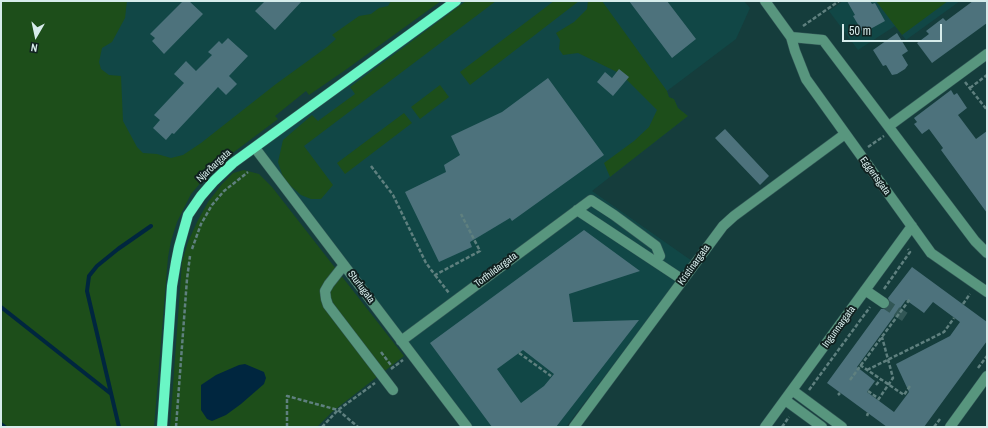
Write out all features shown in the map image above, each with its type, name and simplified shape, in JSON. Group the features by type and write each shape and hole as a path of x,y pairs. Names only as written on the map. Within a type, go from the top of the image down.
{"main road":[{"name":"Njarðargata","path":"162,427 172,286 179,247 188,215 201,196 232,163 255,148 456,1"}],"street":[{"name":"Eggertsgata","path":"765,1 791,37 806,79 931,253 987,292"},
{"path":"791,37 823,40 975,241 986,249"},
{"path":"891,128 959,74 987,54"},
{"name":"Kristínargata","path":"574,427 722,226 845,134"},
{"name":"Sturlugata","path":"255,148 467,427"},
{"name":"Torfhildargata","path":"401,341 590,200 614,215 656,246 660,256"},
{"path":"577,210 683,280"},
{"name":"Ingunnargata","path":"765,427 912,226"},
{"path":"344,265 325,291 328,305 392,390"},
{"path":"866,290 881,300"},
{"path":"950,427 987,376"},
{"path":"792,390 842,427"},
{"path":"785,400 822,427"}],"path":[{"path":"801,28 839,1"},
{"path":"959,74 987,110"},
{"path":"970,88 987,75"},
{"path":"859,153 891,128"},
{"path":"371,166 393,196 426,263 455,301"},
{"path":"176,427 187,279 191,251 202,224 212,205 224,191 248,172"},
{"path":"434,275 480,251 461,214"},
{"path":"803,399 881,300 910,252"},
{"path":"851,379 910,299"},
{"path":"867,370 944,332 954,318"},
{"path":"868,391 878,399 893,378 882,337"},
{"path":"381,352 393,368"},
{"path":"322,427 338,410 383,377 411,353"},
{"path":"519,353 551,376"},
{"path":"860,365 904,395 909,390 910,386"},
{"path":"876,385 881,379"},
{"path":"287,427 287,396 338,410 358,427"},
{"path":"782,427 796,408"}],"shaded area":[{"path":"1,1 428,1 207,159 1,427"},
{"path":"462,1 744,1 750,8 736,39 667,91 669,97 674,99 678,108 688,116 592,191 692,261 566,427 470,427 260,148"},
{"path":"843,1 960,1 906,40 895,26 858,50 829,11"},
{"path":"245,364 264,372 266,378 264,384 226,415 212,421 207,419 201,410 201,385 216,375"}],"green space":[{"path":"1,1 127,1 125,18 112,42 102,48 99,62 101,69 109,75 121,76 123,121 137,147 143,153 157,154 171,158 183,155 201,143 276,84 327,47 336,39 332,35 359,16 371,14 379,8 388,6 391,1 441,1 309,95 306,91 275,116 278,119 222,161 210,172 191,194 177,222 168,257 154,427 1,427"},
{"path":"466,1 496,1 304,146 333,185 321,199 311,199 301,195 284,180 278,162 283,140 312,115 318,121 355,94 350,87"},
{"path":"554,1 579,1 470,85 460,72"},
{"path":"588,1 602,1 667,91 669,97 674,99 678,108 688,116 610,177 604,163 634,141 649,127 657,110 621,74 578,53 563,55 559,49 560,40 556,33 574,22 587,9"},
{"path":"876,1 948,1 902,35"},
{"path":"440,85 449,97 420,119 411,107"},
{"path":"404,113 412,123 345,174 337,163"},
{"path":"244,170 259,174 272,187 404,356 332,412 317,427 170,427 182,262 188,242 208,202 233,173"}],"building":[{"path":"183,1 189,1 203,14 164,54 152,41 155,38 150,34"},
{"path":"265,1 302,1 275,30 255,11"},
{"path":"629,1 667,1 696,39 672,58"},
{"path":"847,1 870,1 872,4 875,3 885,21 863,33 853,16 855,15"},
{"path":"973,1 987,1 987,23 932,63 917,43 929,34 926,31 943,18 946,21"},
{"path":"897,33 908,51 902,55 908,65 897,74 892,75 886,65 883,66 873,50"},
{"path":"228,38 248,56 229,76 237,84 226,95 218,87 174,134 172,133 166,140 153,128 160,120 154,115 184,83 174,74 186,61 196,71 212,55 208,52 219,41 222,44"},
{"path":"619,69 629,77 613,96 597,82 605,72 612,78"},
{"path":"548,78 604,155 512,221 510,218 470,242 472,247 439,262 405,192 446,172 444,165 460,155 451,136 502,112"},
{"path":"951,90 954,95 957,93 967,108 958,115 976,139 987,131 987,213 941,150 943,148 929,129 922,134 914,124 917,122 914,118"},
{"path":"725,129 769,176 760,185 715,138"},
{"path":"584,230 640,271 569,294 573,322 639,320 556,427 492,427 430,343","holes":["523,350 554,374 544,386 521,403 497,369"]},
{"path":"912,267 987,322 987,341 924,427 887,427 827,383 881,309 886,309 889,307 890,303 888,298","holes":["906,300 924,313 933,302 960,322 950,336 896,364 909,392 894,412 867,392 875,381 857,367"]}],"waterway":[{"path":"119,427 87,291 89,276 97,266 118,249 151,226"},
{"path":"1,307 110,393"},
{"path":"1,424 5,427"}],"tunnel":[{"path":"884,303 905,317"}]}
